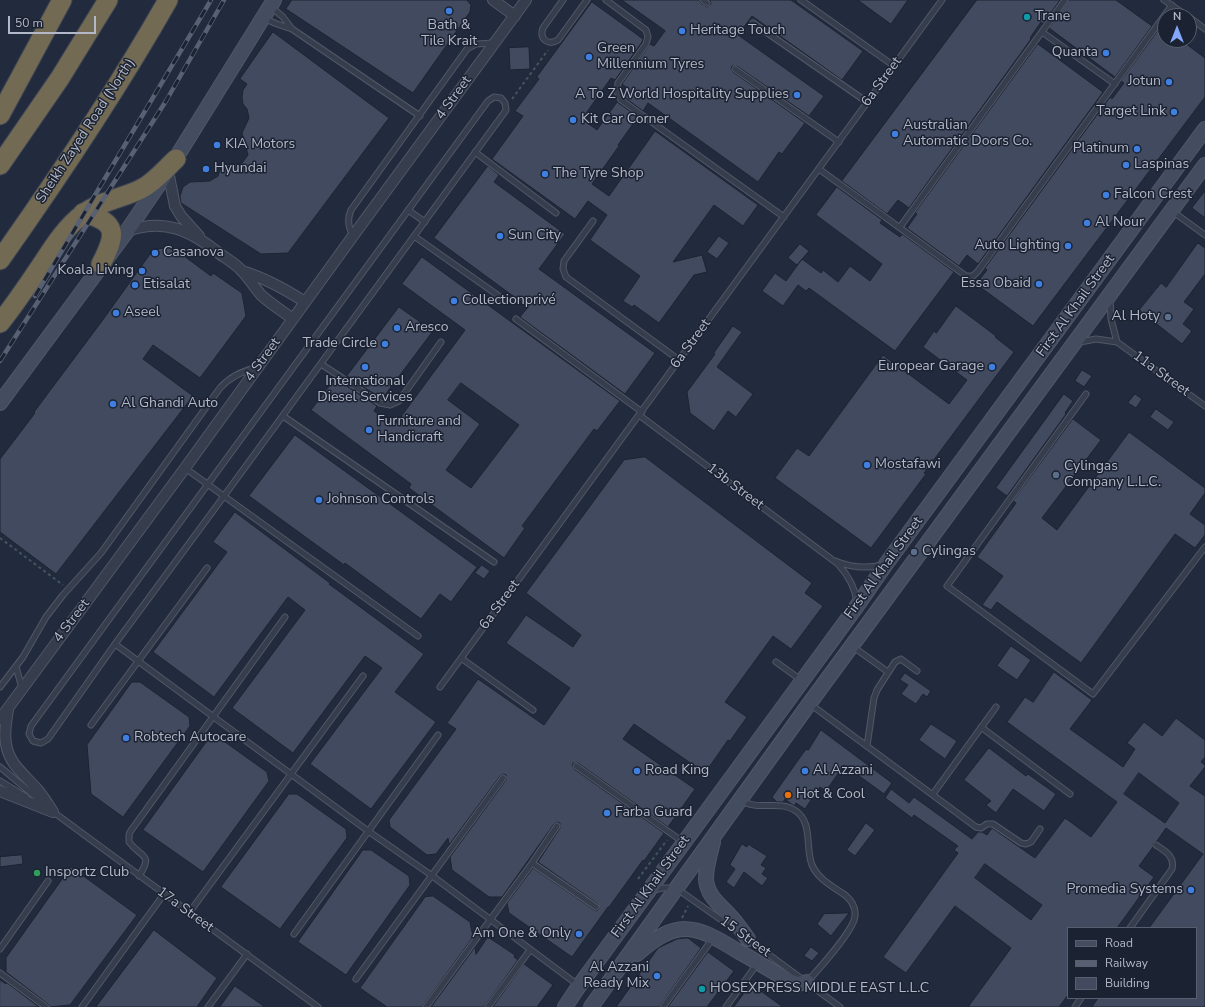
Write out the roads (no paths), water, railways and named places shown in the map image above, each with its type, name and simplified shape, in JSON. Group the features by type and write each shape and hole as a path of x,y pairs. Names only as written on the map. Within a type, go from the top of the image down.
{"highway":[{"path":"0,115 62,0"},
{"path":"0,165 60,78 108,0"},
{"name":"Sheikh Zayed Road (North)","path":"0,260 80,142 118,83 168,0"},
{"path":"0,323 59,239 83,213 94,206 125,196 148,185 172,165"},
{"path":"83,213 102,219 108,223 111,230 111,241 101,264"}],"main road":[{"path":"0,403 101,264 127,231 172,165 269,8"},
{"name":"First Al Khail Street","path":"565,1007 886,564 1205,129"},
{"name":"First Al Khail Street","path":"591,1007 852,645 1205,165"},
{"path":"713,838 706,877 709,890 715,901 748,939"},
{"path":"618,970 652,941 668,932 678,930 696,930 714,936 793,983 807,982"}],"street":[{"path":"493,0 515,16"},
{"name":"4 Street","path":"0,719 186,468 257,368 526,0"},
{"path":"172,165 172,198 178,211 203,240 242,271 262,295 293,319"},
{"path":"127,231 140,226 168,226 203,240"},
{"path":"242,271 281,286 305,302"},
{"name":"17a Street","path":"8,708 5,738 11,760 20,773 38,790 53,812"},
{"name":"17a Street","path":"0,791 53,812"}],"lane":[{"path":"563,0 543,28 542,37 549,42 558,40 588,0"},
{"path":"606,0 646,30 648,37 646,44 618,83 617,92 621,100 784,217"},
{"path":"800,0 894,66"},
{"name":"6a Street","path":"440,687 641,414 942,0"},
{"path":"900,227 1065,0"},
{"path":"1164,0 1176,8"},
{"path":"819,169 966,276 976,274 1172,5"},
{"path":"269,8 277,24 292,29 420,116"},
{"path":"269,8 283,17 292,29"},
{"path":"754,23 867,102"},
{"path":"1042,32 1115,84"},
{"path":"353,236 348,226 351,210 467,49 476,44 494,42"},
{"path":"735,69 839,142"},
{"path":"494,97 501,98 506,107 504,113 475,152 115,644 48,738 41,743 33,741 29,734 31,726 488,101 494,97"},
{"path":"475,152 556,212"},
{"path":"408,210 425,222"},
{"path":"1171,211 1205,235"},
{"path":"593,221 564,261 563,269 566,277 679,360"},
{"path":"414,236 506,301"},
{"path":"1110,296 1111,319 1117,342"},
{"name":"13b Street","path":"516,319 831,559 849,579 853,588 857,606"},
{"name":"11a Street","path":"1075,343 1096,339 1117,342 1203,405"},
{"path":"321,364 380,403 390,405 399,401 441,342"},
{"path":"0,687 16,668 46,617 101,553 220,388 236,374 257,368"},
{"path":"1086,394 947,586 1093,694 1205,547"},
{"path":"1203,405 1205,398"},
{"path":"283,416 494,562"},
{"path":"186,468 418,636"},
{"name":"13b Street","path":"831,559 858,567 886,564"},
{"path":"91,725 207,568"},
{"path":"139,876 146,866 146,859 128,839 130,832 285,617"},
{"path":"115,644 368,831 431,875 579,986"},
{"path":"852,645 888,672"},
{"path":"461,658 533,710"},
{"path":"867,746 874,698 888,672 899,659 904,660 917,671"},
{"path":"776,662 802,681"},
{"path":"16,668 22,688"},
{"path":"189,913 363,676"},
{"path":"809,704 976,827 981,828 990,824 995,825 1023,844 1029,844 1040,828"},
{"path":"933,794 996,707"},
{"path":"981,727 1070,794"},
{"path":"294,934 438,735"},
{"path":"576,766 684,842"},
{"name":"17a Street","path":"0,767 53,812 318,1007"},
{"path":"356,978 503,778"},
{"name":"17a Street","path":"0,781 53,812"},
{"path":"740,800 754,806 779,806 796,810 802,816 806,824 808,852 813,868 823,880 846,896 853,904 855,915 852,925 827,960 807,982"},
{"path":"426,1007 532,863 557,826"},
{"path":"1131,927 1172,869 1173,864 1170,856 1156,845"},
{"path":"532,863 596,908"},
{"path":"0,949 48,881"},
{"path":"644,896 650,892 663,888 676,890"},
{"name":"15 Street","path":"676,890 683,893 748,939 840,1007"},
{"path":"82,1007 164,894"},
{"path":"663,1007 714,936"},
{"path":"488,1007 530,950"},
{"path":"208,1007 247,954"},
{"path":"726,1007 758,963"},
{"path":"0,973 46,1007"}],"railway":[{"path":"35,296 211,0"},
{"path":"0,361 166,101 224,0"}],"place":[{"name":"Bath & Tile Krait","path":"449,11"},
{"name":"Trane","path":"1027,17"},
{"name":"Heritage Touch","path":"682,31"},
{"name":"Quanta","path":"1106,53"},
{"name":"Green Millennium Tyres","path":"589,57"},
{"name":"Jotun","path":"1169,82"},
{"name":"A To Z World Hospitality Supplies","path":"797,95"},
{"name":"Target Link","path":"1174,112"},
{"name":"Kit Car Corner","path":"573,120"},
{"name":"Australian Automatic Doors Co.","path":"895,134"},
{"name":"KIA Motors","path":"217,145"},
{"name":"Platinum","path":"1137,149"},
{"name":"Laspinas","path":"1126,165"},
{"name":"Hyundai","path":"206,169"},
{"name":"The Tyre Shop","path":"545,174"},
{"name":"Falcon Crest","path":"1106,195"},
{"name":"Al Nour","path":"1087,223"},
{"name":"Sun City","path":"500,236"},
{"name":"Auto Lighting","path":"1068,246"},
{"name":"Casanova","path":"155,253"},
{"name":"Koala Living","path":"142,271"},
{"name":"Essa Obaid","path":"1039,284"},
{"name":"Etisalat","path":"135,285"},
{"name":"Collectionprivé","path":"454,301"},
{"name":"Aseel","path":"116,313"},
{"name":"Al Hoty","path":"1168,317"},
{"name":"Aresco","path":"397,328"},
{"name":"Trade Circle","path":"385,344"},
{"name":"International Diesel Services","path":"365,367"},
{"name":"Europear Garage","path":"992,367"},
{"name":"Al Ghandi Auto","path":"113,404"},
{"name":"Furniture and Handicraft","path":"369,430"},
{"name":"Mostafawi","path":"867,465"},
{"name":"Cylingas Company L.L.C.","path":"1056,475"},
{"name":"Johnson Controls","path":"319,500"},
{"name":"Cylingas","path":"914,552"},
{"name":"Robtech Autocare","path":"126,738"},
{"name":"Road King","path":"637,771"},
{"name":"Al Azzani","path":"805,771"},
{"name":"Hot & Cool","path":"788,795"},
{"name":"Farba Guard","path":"607,813"},
{"name":"Insportz Club","path":"37,873"},
{"name":"Promedia Systems","path":"1191,890"},
{"name":"Am One & Only","path":"579,934"},
{"name":"Al Azzani Ready Mix","path":"657,976"},
{"name":"HOSEXPRESS MIDDLE EAST L.L.C","path":"702,989"}]}
